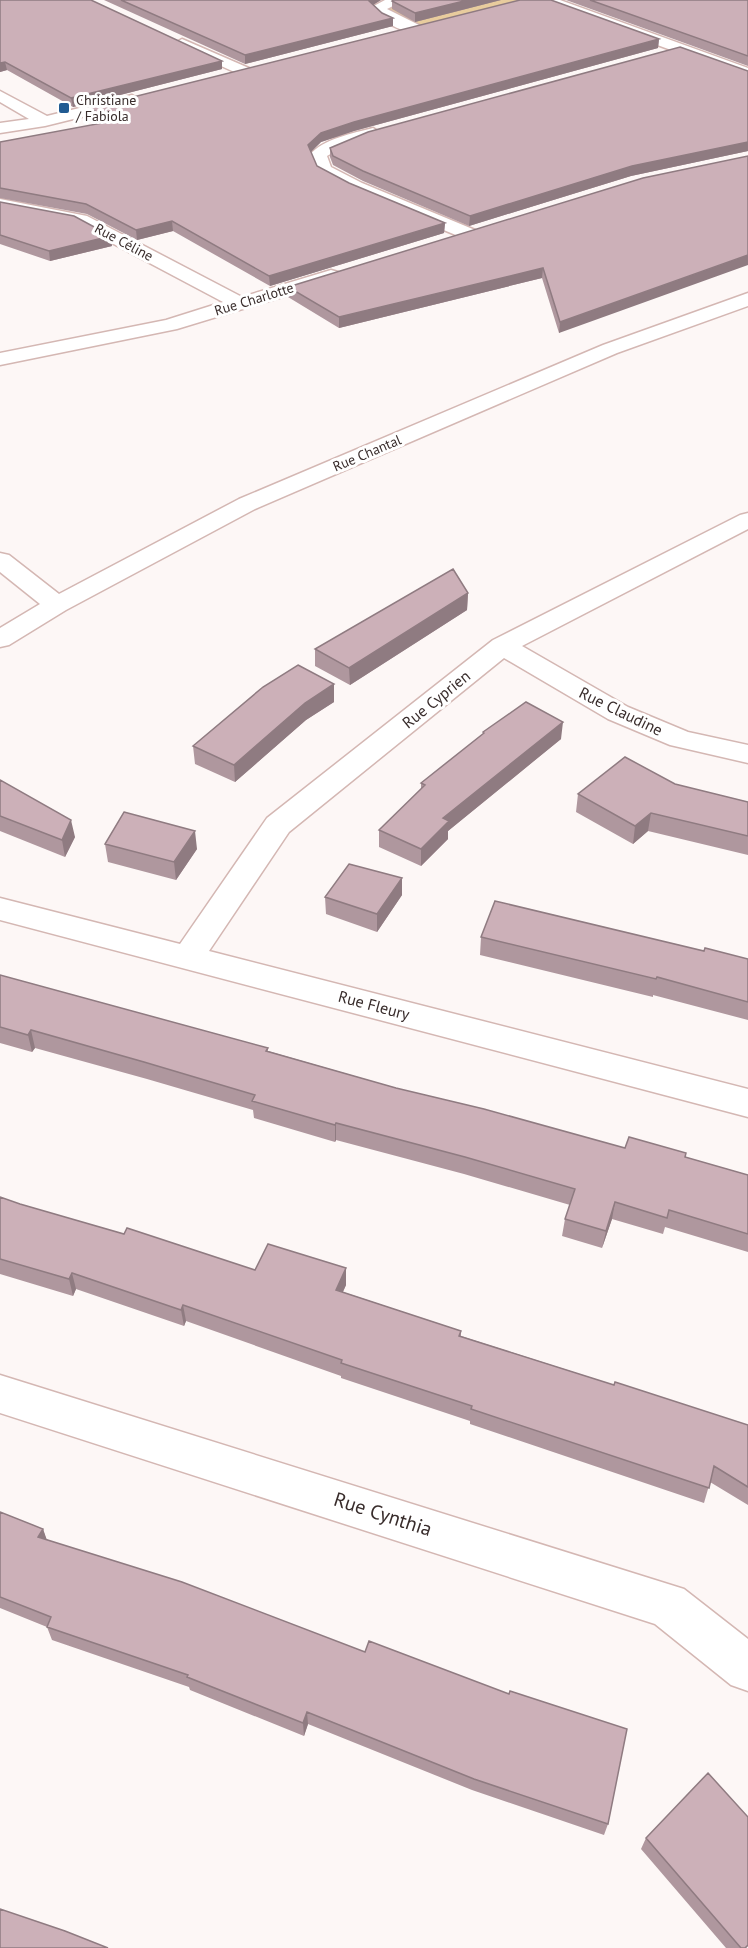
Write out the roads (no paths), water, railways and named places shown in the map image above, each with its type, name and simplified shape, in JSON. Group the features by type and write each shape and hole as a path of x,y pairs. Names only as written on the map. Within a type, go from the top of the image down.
{"street":[{"path":"393,34 421,27 388,17 378,8 398,0"},
{"path":"547,0 748,73"},
{"path":"173,39 251,71 224,78"},
{"path":"646,57 681,48"},
{"path":"0,96 45,121"},
{"path":"0,128 45,121 146,97"},
{"path":"384,130 328,148 318,155 324,170 356,187 469,234"},
{"name":"Rue Céline","path":"3,206 81,220 239,303"},
{"path":"446,241 491,227"},
{"name":"Rue Charlotte","path":"0,359 170,325 354,268"},
{"name":"Rue Chantal","path":"0,639 57,605 246,504 610,349 748,299"},
{"name":"Rue Cyprien","path":"189,956 278,825 502,646 748,520"},
{"path":"0,560 57,605"},
{"name":"Rue Claudine","path":"502,646 618,713 680,739 748,754"},
{"name":"Rue Fleury","path":"0,909 189,956 748,1103"},
{"name":"Rue Cynthia","path":"0,1394 668,1605 748,1668"}],"place":[{"name":"Christiane / Fabiola","path":"64,108"}]}
